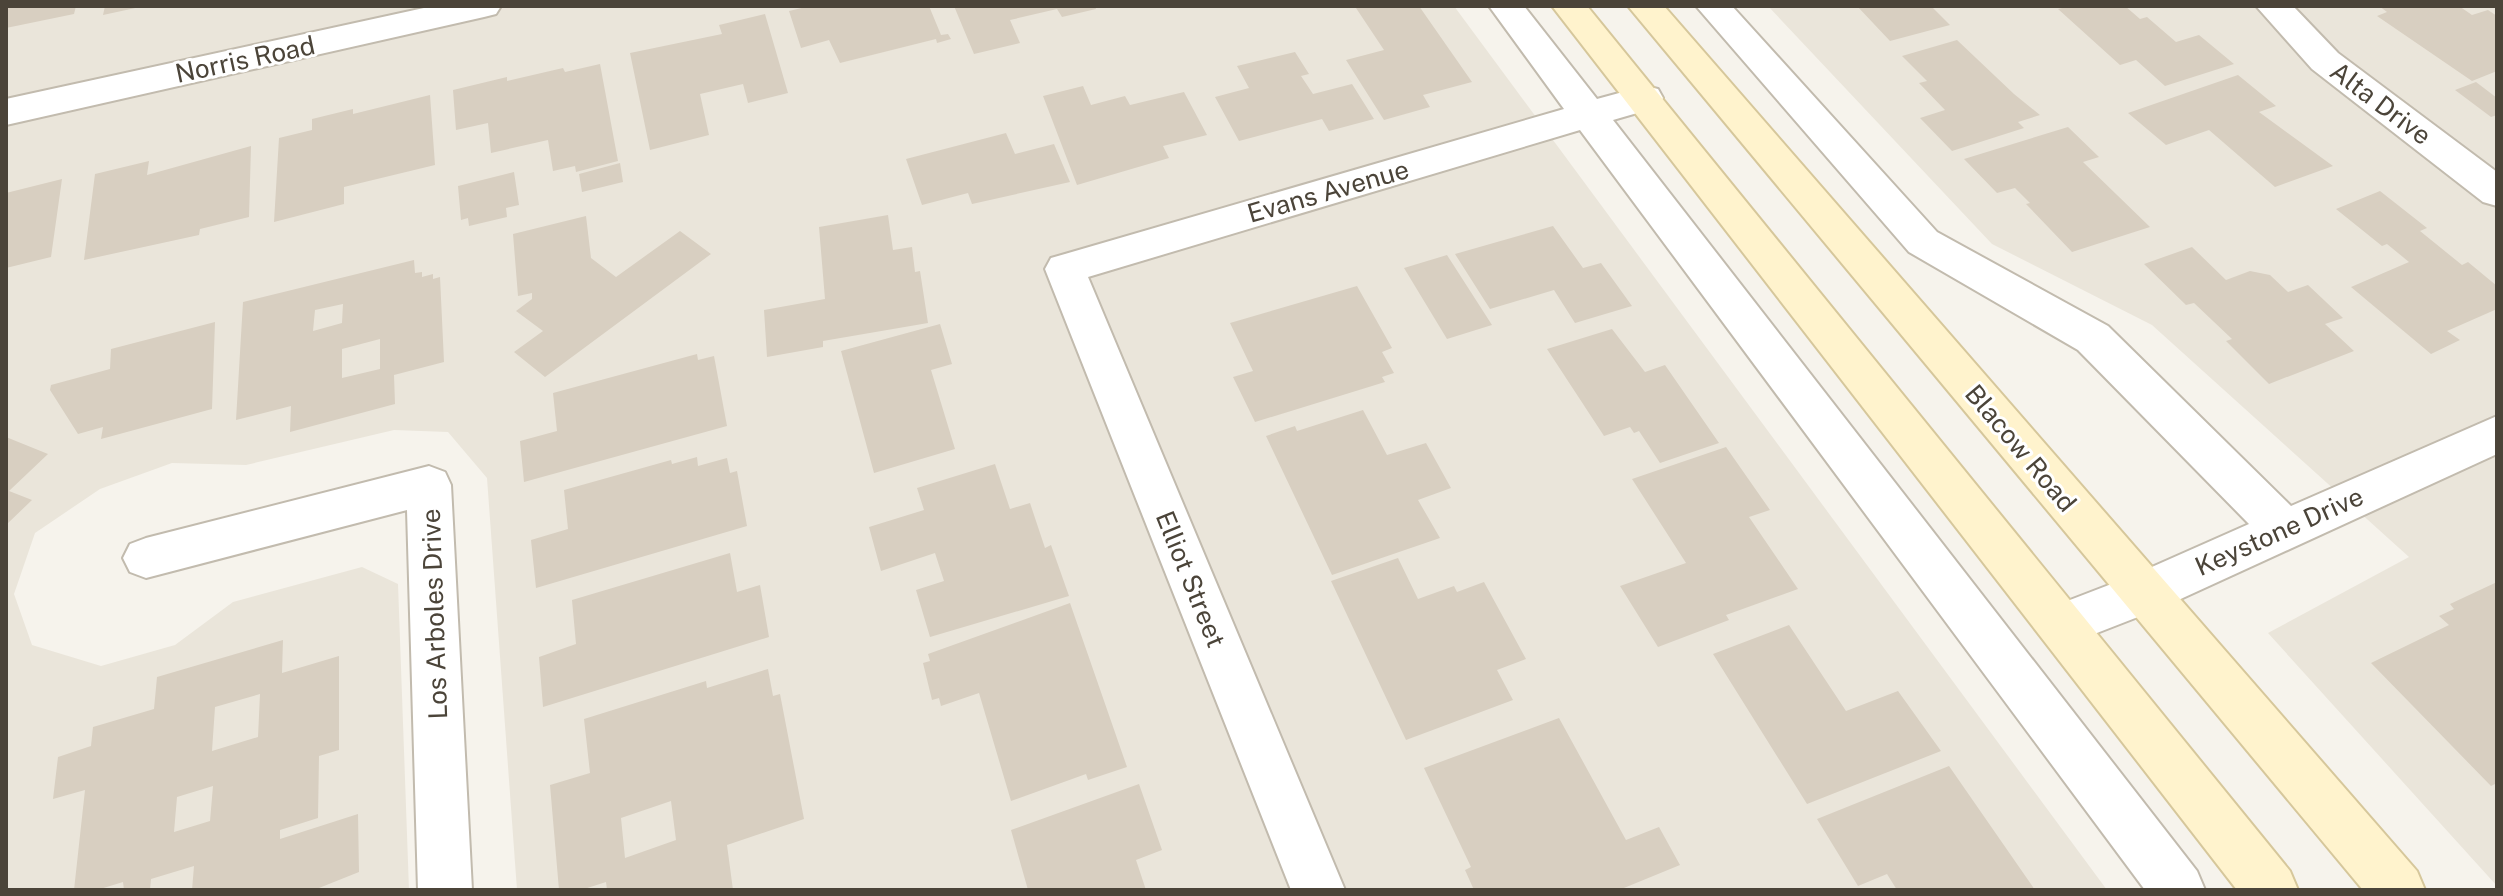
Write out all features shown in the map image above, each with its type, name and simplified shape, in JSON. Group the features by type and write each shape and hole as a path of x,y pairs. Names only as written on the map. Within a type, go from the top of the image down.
{"main road":[{"path":"1569,6 2271,890"},
{"name":"Blacow Road","path":"1645,6 2398,890"}],"street":[{"name":"Norris Road","path":"6,112 484,6"},
{"path":"1506,6 2178,890"},
{"path":"1713,6 1923,242 2093,338 2283,528"},
{"name":"Alta Drive","path":"2273,6 2325,61 2497,192"},
{"name":"Evans Avenue","path":"1065,269 1645,98"},
{"name":"Elliot Street","path":"1065,269 1318,890"},
{"name":"Keystone Drive","path":"2061,625 2144,593 2497,434"},
{"name":"Los Arboles Drive","path":"146,558 429,485 445,890"}],"shaded area":[{"path":"6,6 1454,6 2107,890 517,890 487,478 448,432 394,430 246,465 172,463 100,489 35,533 14,594 32,645 101,666 175,645 233,602 362,567 398,584 409,890 6,890"},
{"path":"1768,6 2497,6 2497,886 2268,633 2409,557 2152,325 1992,244"}],"building":[{"path":"6,6 76,6 74,14 6,28"},
{"path":"105,6 140,6 140,7 103,15"},
{"path":"810,6 929,6 941,35 948,34 951,39 937,43 936,39 840,63 829,40 801,48 789,11"},
{"path":"954,6 1095,6 1096,9 1062,17 1057,9 1010,20 1020,43 974,54"},
{"path":"1419,6 1472,82 1423,95 1430,107 1384,120 1346,60 1384,50 1356,8"},
{"path":"1857,6 1931,6 1950,25 1890,41"},
{"path":"2070,6 2125,6 2140,19 2147,17 2176,42 2199,35 2234,64 2165,86 2136,60 2120,65 2058,9"},
{"path":"2379,6 2459,6 2472,15 2488,10 2497,16 2497,71 2472,81 2377,16 2387,12"},
{"path":"765,14 788,93 748,103 743,84 700,94 709,135 650,150 630,53 722,34 719,25"},
{"path":"1957,40 2040,115 2018,122 2024,128 1952,151 1920,118 1945,110 1919,83 1927,81 1902,56"},
{"path":"1295,52 1309,74 1301,76 1313,94 1352,84 1374,119 1329,131 1322,119 1239,141 1215,97 1249,88 1237,66"},
{"path":"600,64 618,161 576,172 575,166 553,171 548,140 491,153 488,123 456,130 453,90 507,77 507,81 563,68 565,72"},
{"path":"2238,75 2276,106 2259,112 2333,166 2275,187 2209,130 2166,145 2128,113"},
{"path":"2476,82 2497,98 2497,115 2491,117 2455,90"},
{"path":"1083,86 1091,105 1125,96 1130,105 1184,92 1207,135 1163,146 1169,158 1077,185 1043,96"},
{"path":"430,95 435,165 344,187 344,204 274,222 279,138 312,130 312,119 353,109 353,114"},
{"path":"2068,127 2099,157 2083,162 2150,227 2072,252 2026,204 2030,203 2015,188 1997,193 1964,159"},
{"path":"1006,133 1015,154 1054,144 1070,182 972,204 968,193 922,205 906,159"},
{"path":"251,146 249,217 200,229 199,235 84,260 95,174 149,161 147,175"},
{"path":"620,163 623,182 582,192 579,174"},
{"path":"514,172 519,205 506,208 507,217 469,226 468,218 461,220 458,186"},
{"path":"62,179 51,257 6,268 6,193"},
{"path":"2380,191 2427,228 2420,231 2462,265 2468,262 2497,286 2497,309 2447,331 2460,340 2431,354 2351,287 2409,262 2387,244 2382,246 2336,209"},
{"path":"888,215 893,250 912,247 915,272 920,271 928,323 823,341 823,347 767,357 764,310 825,299 819,227"},
{"path":"586,216 591,258 616,277 680,231 711,254 545,377 514,352 543,331 516,311 532,299 532,293 518,296 513,234"},
{"path":"1553,226 1583,268 1601,263 1632,306 1575,323 1554,290 1490,309 1455,254"},
{"path":"2192,247 2226,280 2250,271 2270,275 2288,292 2308,285 2343,318 2325,324 2354,351 2269,384 2226,341 2232,339 2194,303 2186,305 2144,264"},
{"path":"1447,255 1492,325 1447,339 1404,268"},
{"path":"414,260 415,273 422,272 422,277 433,274 433,279 440,277 444,362 394,375 395,404 290,432 291,406 236,420 243,302","holes":["343,304 342,323 313,331 315,310","380,339 380,369 342,378 342,349"]},
{"path":"1357,286 1392,348 1382,352 1394,373 1382,377 1385,382 1255,422 1233,377 1253,371 1230,323"},
{"path":"215,322 212,409 101,439 103,427 78,434 50,390 51,385 110,369 111,349"},
{"path":"940,324 952,364 931,370 955,449 874,473 841,351"},
{"path":"1612,329 1645,372 1665,365 1719,443 1660,463 1639,431 1634,433 1630,427 1604,436 1547,349"},
{"path":"697,354 698,360 714,356 727,426 524,482 520,441 557,431 553,393"},
{"path":"1363,410 1387,455 1426,443 1451,488 1418,500 1440,538 1332,575 1266,436 1295,426 1297,431"},
{"path":"6,437 48,454 9,491 32,500 6,525"},
{"path":"1726,447 1770,510 1749,517 1798,589 1726,615 1729,620 1658,647 1620,586 1686,563 1632,479"},
{"path":"697,457 698,466 727,458 730,473 737,471 747,526 536,588 531,540 568,529 564,490 671,460 672,464"},
{"path":"995,464 1010,509 1030,503 1045,548 1051,545 1069,596 930,637 916,590 944,581 935,553 881,571 869,527 924,510 917,488"},
{"path":"730,553 737,592 760,585 769,637 543,707 539,657 576,644 572,600"},
{"path":"1398,558 1418,599 1454,586 1457,592 1484,582 1526,659 1497,670 1513,700 1406,740 1331,581"},
{"path":"2497,582 2497,783 2491,786 2371,663 2449,625 2439,616 2454,609 2450,604"},
{"path":"1070,603 1127,767 1088,780 1086,774 1011,801 979,693 941,706 939,698 932,700 923,663 930,661 928,654"},
{"path":"1789,625 1846,711 1898,691 1941,751 1807,804 1713,654"},
{"path":"283,640 282,673 339,656 339,750 319,756 318,818 280,830 280,839 358,814 359,872 314,890 192,890 194,866 151,879 150,890 124,890 123,882 97,890 74,890 85,790 53,799 58,757 91,746 93,727 154,709 157,677","holes":["260,694 258,737 212,751 215,707","213,786 210,821 174,832 177,797"]},
{"path":"768,669 773,696 780,694 804,819 727,845 733,890 607,890 606,882 581,890 559,890 550,785 590,773 584,719 706,681 707,688","holes":["671,801 676,840 625,858 621,818"]},
{"path":"1559,718 1626,840 1659,827 1680,865 1619,890 1474,890 1465,870 1471,867 1424,768"},
{"path":"1949,766 2035,890 1897,890 1887,874 1858,886 1817,819"},
{"path":"1139,784 1162,850 1136,860 1146,890 1028,890 1011,830"}]}
